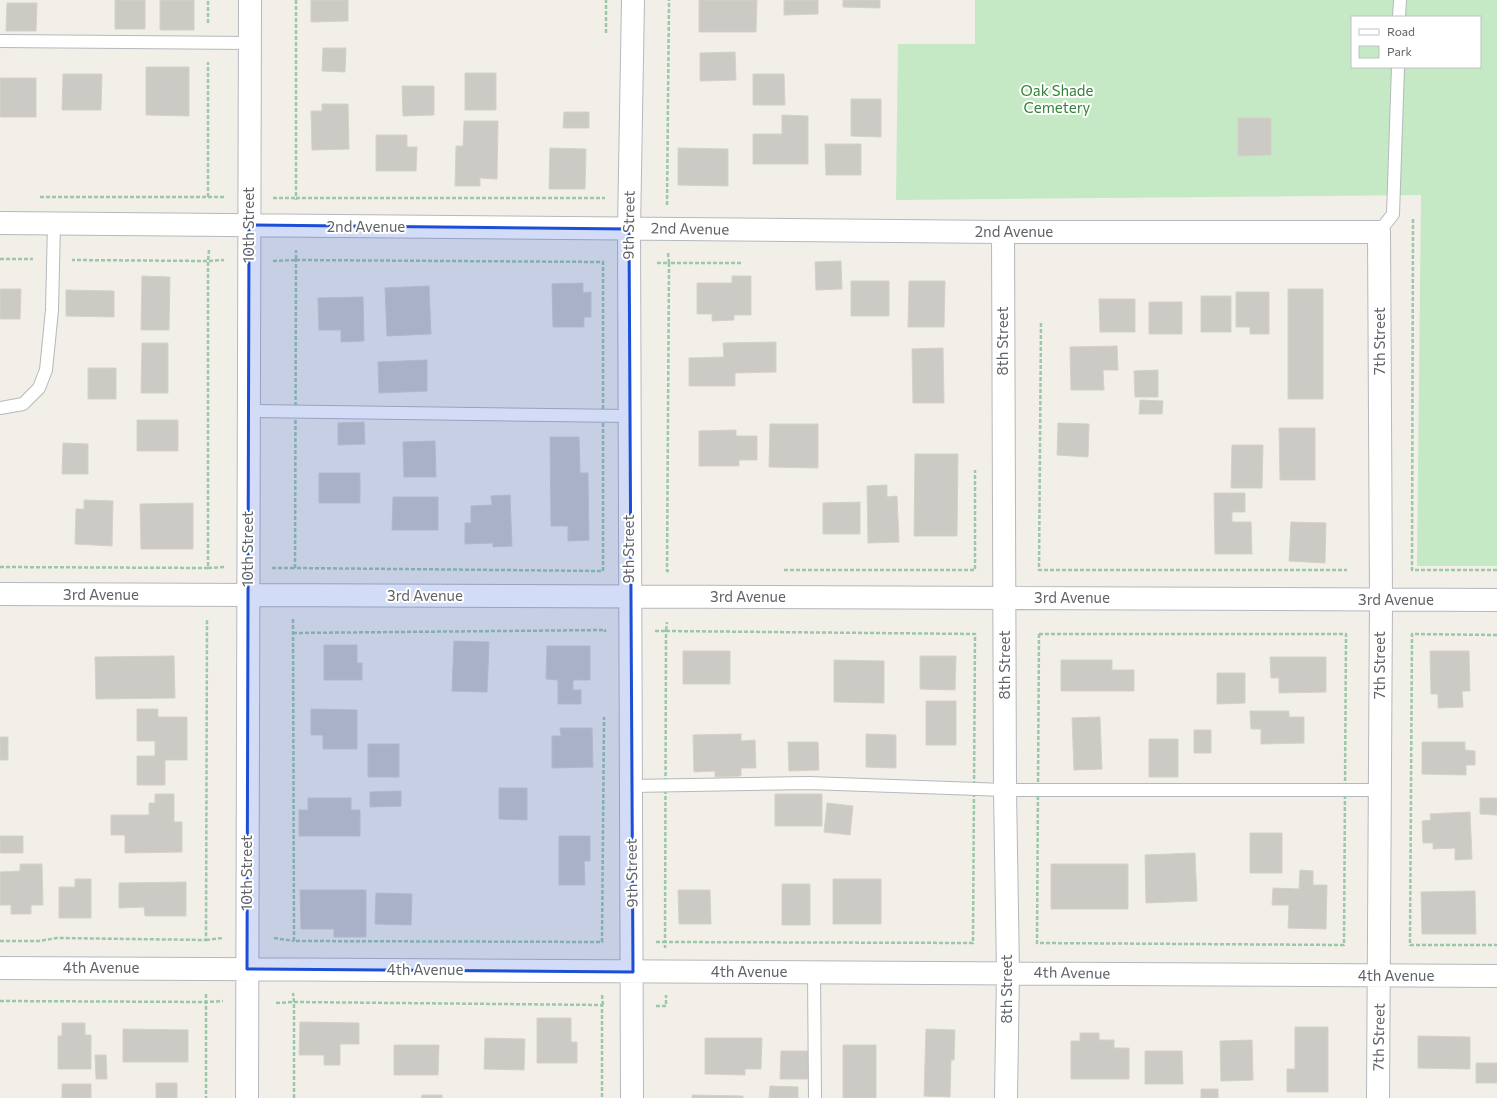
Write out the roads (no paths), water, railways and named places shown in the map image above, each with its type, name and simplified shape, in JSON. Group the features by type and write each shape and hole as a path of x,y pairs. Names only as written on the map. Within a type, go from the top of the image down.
{"street":[{"name":"10th Street","path":"247,1098 250,0"},
{"name":"9th Street","path":"632,1098 633,972 629,597 629,228 633,0"},
{"name":"2nd Avenue","path":"0,223 1003,232 1379,232"},
{"name":"8th Street","path":"1003,232 1005,790 1008,972 1006,1098"},
{"name":"7th Street","path":"1378,1098 1381,600 1379,232"},
{"name":"3rd Avenue","path":"0,594 1497,600"},
{"name":"4th Avenue","path":"0,968 633,972 1008,972 1497,976"}],"lane":[{"path":"1399,16 1400,0"},
{"path":"0,41 250,43"},
{"path":"1379,232 1393,214 1398,68"},
{"path":"0,408 23,404 38,388 46,370 52,310 54,224"},
{"path":"249,411 629,416"},
{"path":"631,786 809,783 1005,790 1379,790"},
{"path":"814,972 815,1098"}],"park label":[{"name":"Oak Shade Cemetery","path":"1057,100"}]}
